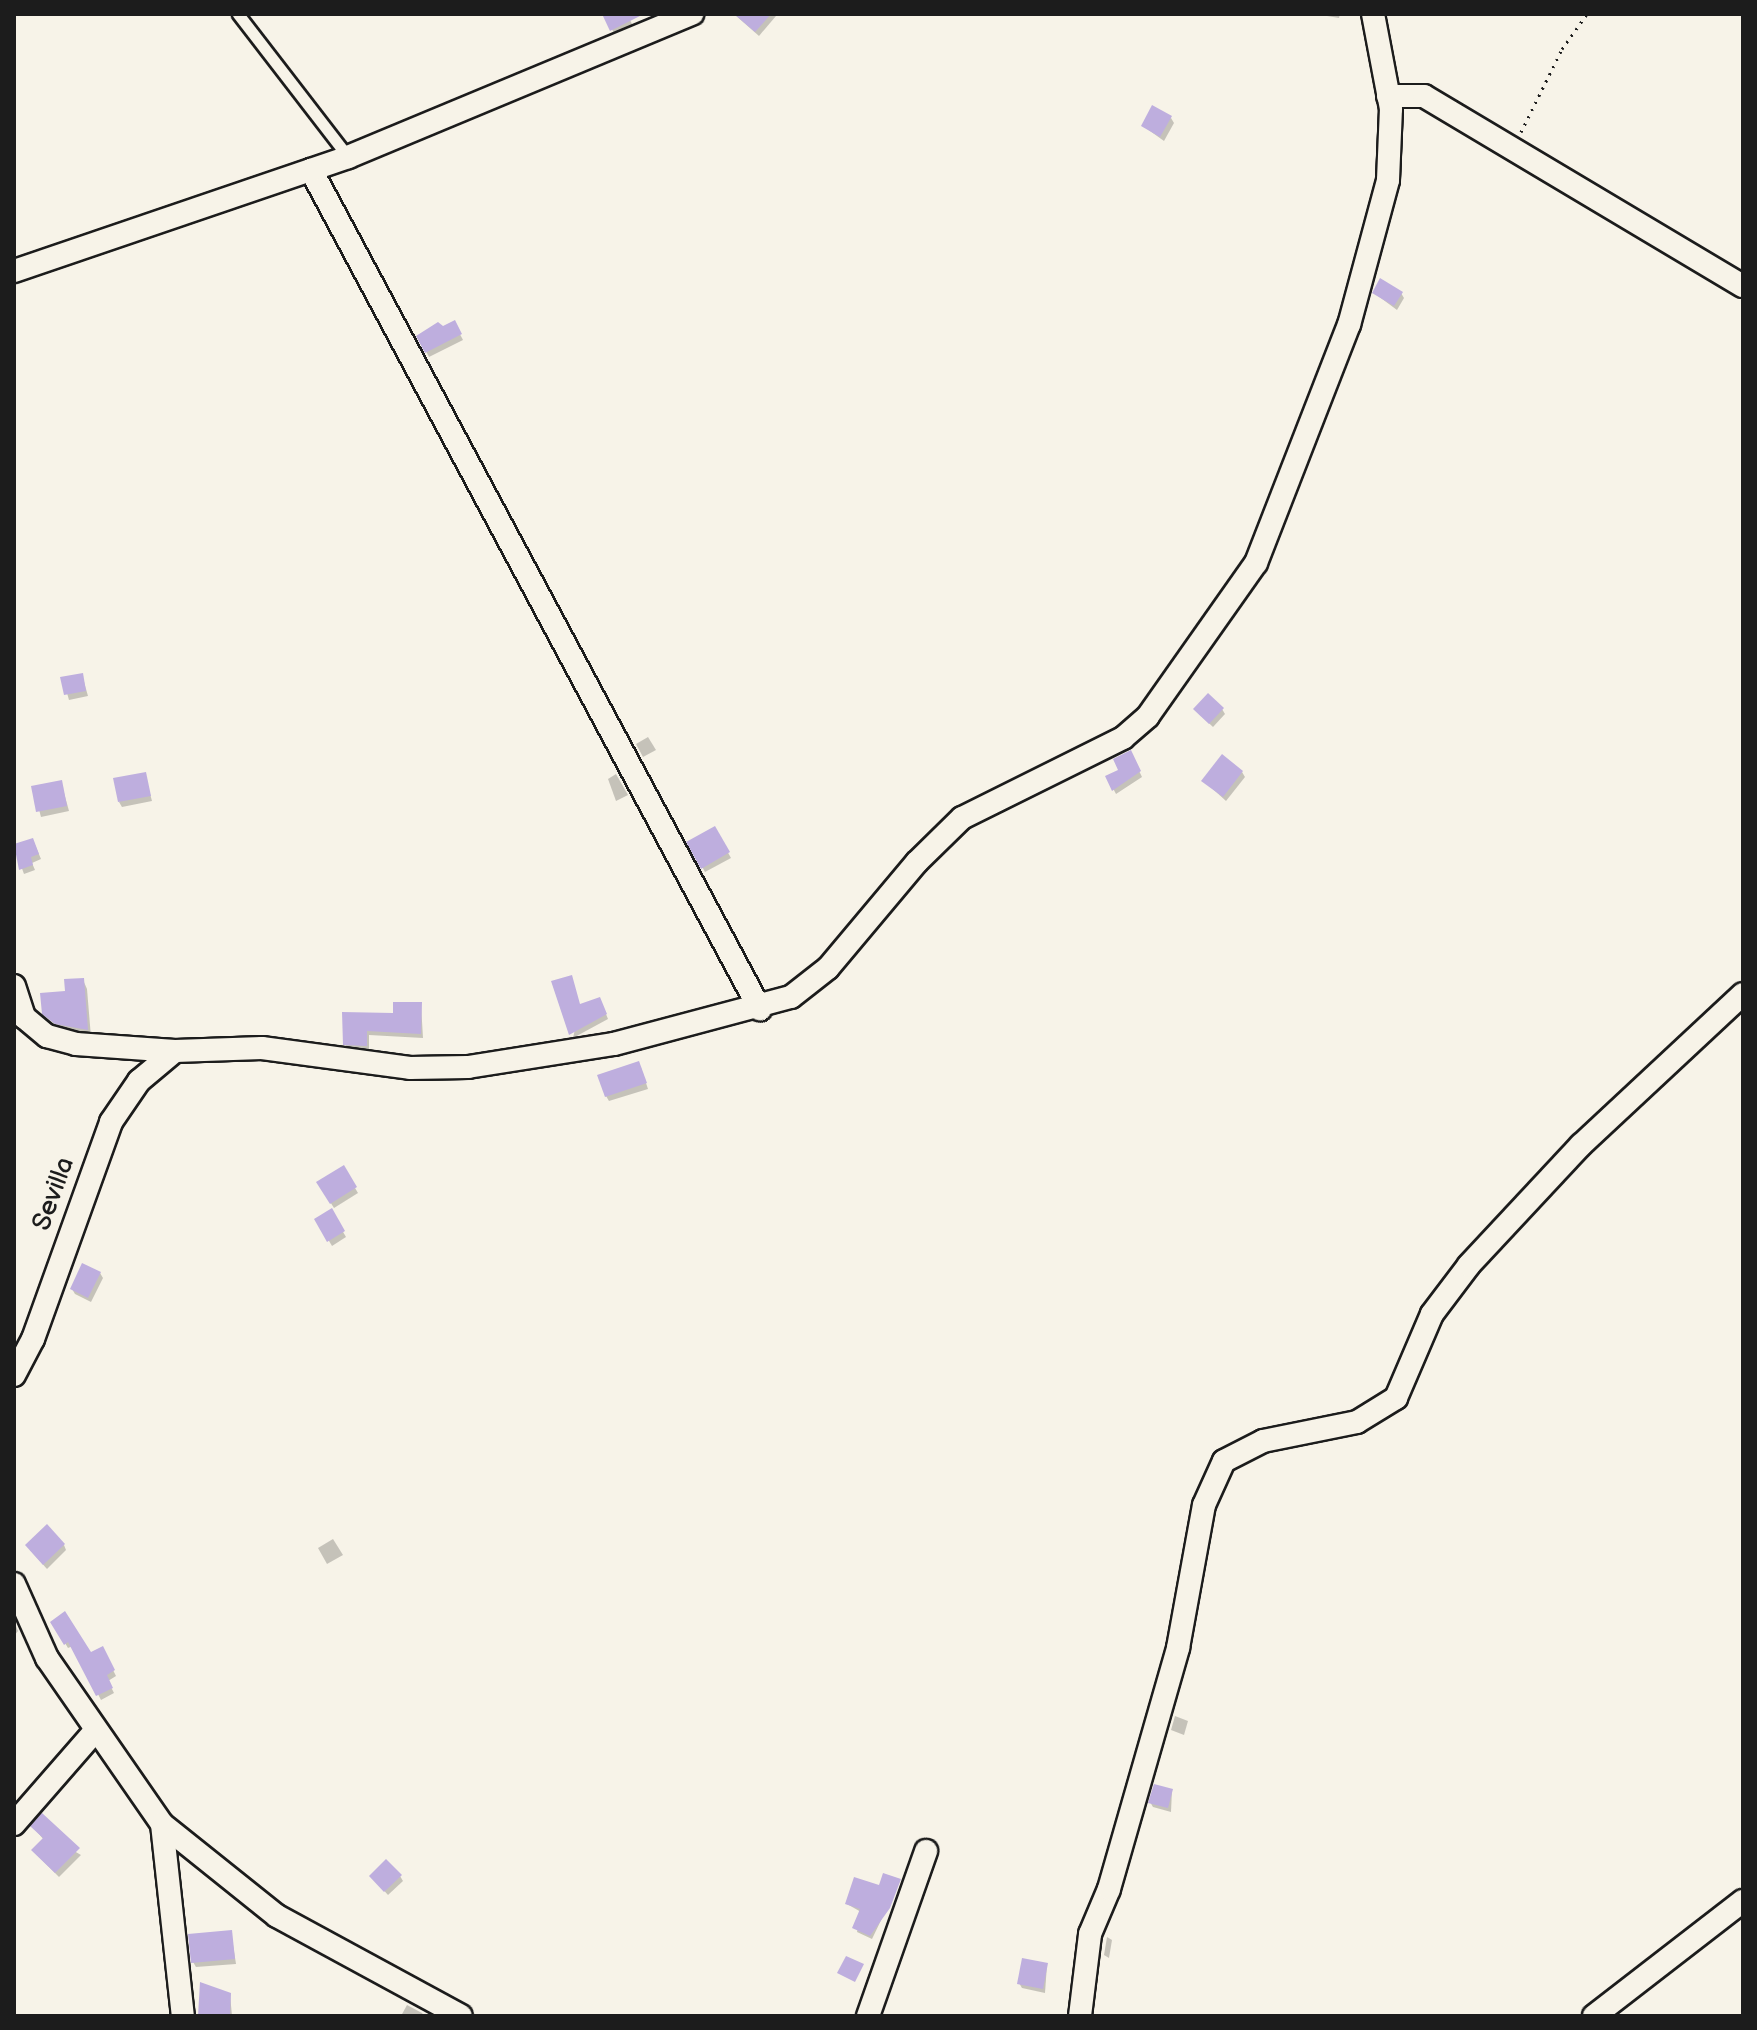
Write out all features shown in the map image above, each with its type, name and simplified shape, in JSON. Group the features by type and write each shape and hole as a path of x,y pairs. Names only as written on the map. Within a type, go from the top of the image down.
{"street":[{"path":"14,271 348,157 692,14"},
{"path":"14,986 24,1017 47,1036 76,1044 175,1051 262,1048 410,1068 468,1067 614,1044 760,1009 791,997 828,968 917,862 962,818 1123,738 1148,716 1256,563 1349,325 1388,180 1388,96 1373,14"},
{"path":"1388,96 1424,96 1743,286"},
{"path":"311,170 760,1009"},
{"path":"1080,2016 1090,1934 1109,1889 1178,1648 1204,1505 1224,1461 1263,1441 1357,1422 1396,1398 1432,1314 1469,1265 1581,1145 1743,994"},
{"name":"Sevilla","path":"14,1375 33,1339 111,1122 139,1081 175,1051"},
{"path":"14,1584 47,1658 162,1824 277,1916 461,2016"},
{"path":"14,1824 95,1731"},
{"path":"162,1824 183,2016"},
{"path":"868,2016 926,1851"},
{"path":"1594,2016 1743,1901"}],"lane":[{"path":"238,14 348,157"}],"path":[{"path":"1512,149 1562,49 1587,14"}],"building":[{"path":"602,14 644,14 610,31"},
{"path":"734,14 771,14 755,32"},
{"path":"1152,105 1172,116 1160,137 1141,126"},
{"path":"1380,278 1403,292 1394,306 1372,293"},
{"path":"455,320 462,334 425,353 416,336 438,322 443,326"},
{"path":"83,673 86,691 64,695 60,677"},
{"path":"1208,693 1224,708 1209,724 1193,709"},
{"path":"1131,750 1141,771 1112,791 1105,776 1118,770 1113,759"},
{"path":"1222,754 1243,771 1223,797 1201,781"},
{"path":"146,772 151,796 118,802 113,778"},
{"path":"62,780 67,806 36,812 31,786"},
{"path":"715,826 730,852 701,869 686,842"},
{"path":"33,838 39,854 31,857 33,865 19,870 14,844"},
{"path":"572,975 580,1004 600,997 607,1014 569,1035 551,981"},
{"path":"84,978 88,1030 55,1024 42,1014 40,993 65,991 64,979"},
{"path":"393,1002 422,1002 421,1034 367,1031 367,1046 343,1045 342,1012 393,1013"},
{"path":"639,1061 647,1083 605,1097 597,1075"},
{"path":"344,1165 357,1187 330,1204 316,1182"},
{"path":"332,1208 345,1231 327,1242 314,1219"},
{"path":"82,1263 101,1272 88,1298 70,1289"},
{"path":"47,1524 65,1544 43,1565 25,1545"},
{"path":"65,1611 91,1652 103,1646 115,1670 107,1675 113,1688 96,1696 68,1642 64,1645 50,1622"},
{"path":"1154,1784 1173,1789 1168,1808 1148,1803"},
{"path":"42,1813 80,1848 55,1873 31,1850 43,1838 30,1826"},
{"path":"386,1859 402,1875 384,1892 369,1876"},
{"path":"883,1873 901,1879 890,1908 870,1936 852,1928 860,1909 845,1904 854,1877 879,1885"},
{"path":"232,1930 235,1959 191,1963 188,1934"},
{"path":"846,1956 864,1964 855,1982 837,1973"},
{"path":"1022,1958 1048,1963 1043,1989 1017,1984"},
{"path":"200,1982 231,1993 230,2016 198,2016"}]}
